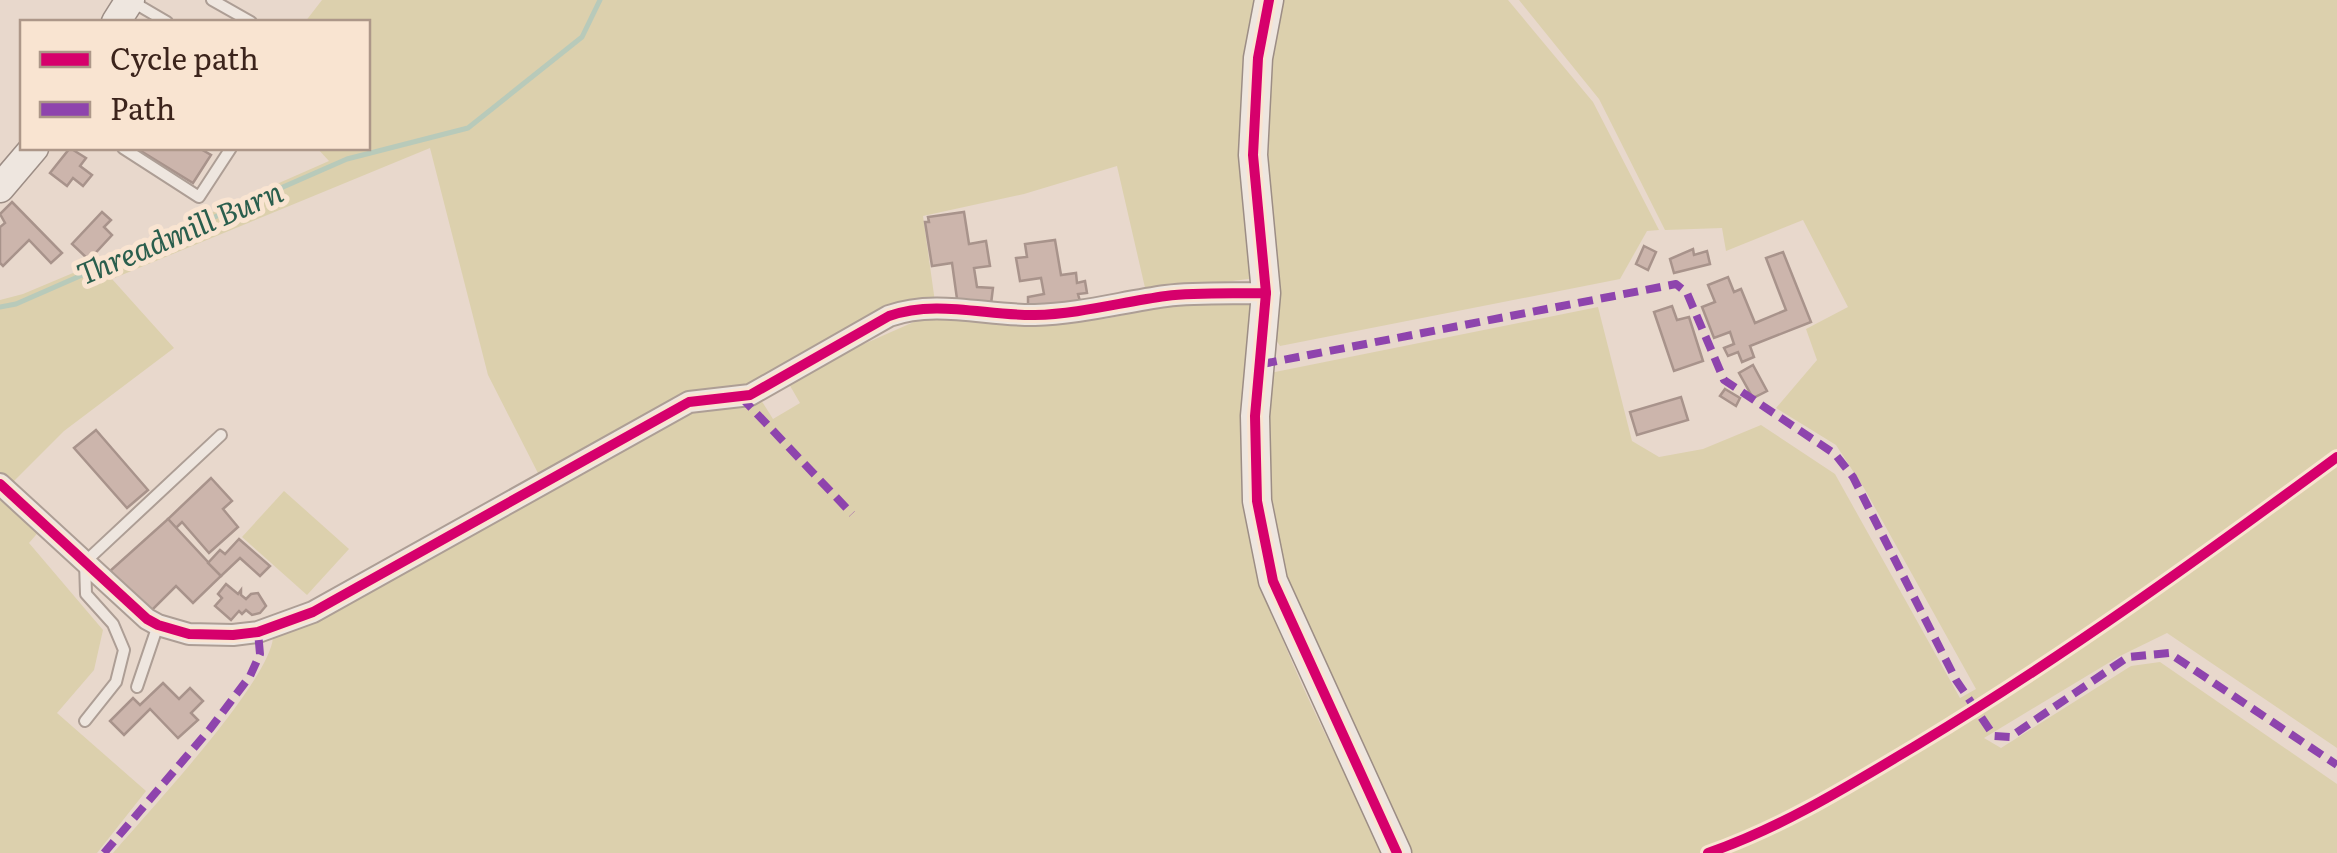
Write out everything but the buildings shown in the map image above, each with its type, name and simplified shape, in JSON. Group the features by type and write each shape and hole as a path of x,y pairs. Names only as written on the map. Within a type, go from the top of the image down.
{"street":[{"path":"1269,0 1258,58 1253,155 1266,293 1254,416 1257,501 1273,581 1397,853"},
{"path":"0,188 32,150"},
{"path":"0,484 146,619 189,634 258,632 313,612 689,402 750,395 908,309 1035,315 1168,296 1266,293"}],"lane":[{"path":"130,0 164,20"},
{"path":"212,0 247,20"},
{"path":"126,150 200,197 230,150"},
{"path":"85,721 116,682 124,650 113,624 86,594 85,562 221,436"},
{"path":"137,687 158,625"}],"shaded area":[{"path":"322,0 1259,0 1256,278 1146,292 1117,166 1024,194 923,216 935,302 908,300 750,388 722,391 541,479 488,375 430,148 112,279 174,348 64,431 9,486 0,478 0,300 92,265 329,161 319,150 370,150 370,20 307,20"},
{"path":"1283,0 1508,0 1593,102 1659,230 1647,231 1620,279 1280,346 1276,340 1280,279 1265,156 1271,67"},
{"path":"1519,0 2337,0 2337,748 2167,633 2120,656 1984,738 2001,748 2131,666 2160,662 2337,784 2337,853 1407,853 1282,577 1263,468 1270,373 1598,307 1632,441 1659,457 1703,449 1761,425 1835,474 1960,698 1976,689 1836,445 1776,408 1817,360 1806,329 1848,307 1803,220 1726,251 1722,228 1665,230 1599,99"},
{"path":"1250,301 1255,309 1241,463 1256,559 1285,646 1385,853 113,853 229,715 266,659 273,638 664,422 711,404 738,407 761,400 773,419 800,403 789,384 830,359 916,321 940,317 1004,324 1105,319 1174,304"},
{"path":"0,491 41,529 29,543 103,630 94,670 57,713 146,791 97,853 0,853"},
{"path":"284,491 349,549 307,595 242,537"}],"waterway":[{"name":"Threadmill Burn","path":"0,307 16,304 347,159 468,128 582,37 600,0"}],"marked path":[{"path":"1262,364 1676,284 1687,293 1724,380 1835,454 1853,477 1956,680 1994,736 2010,737 2128,657 2169,653 2337,765"},
{"path":"741,397 852,514"},
{"path":"104,853 250,676 260,654 258,632"}],"cycle path":[{"path":"1269,0 1258,58 1253,155 1266,293 1255,416 1257,501 1273,581 1397,853"},
{"path":"0,484 147,619 189,634 258,632 313,612 689,402 750,395 889,316 943,308 1051,314 1178,295 1266,293"},
{"path":"1708,853 1816,804 1971,712 2130,606 2337,457"}]}
